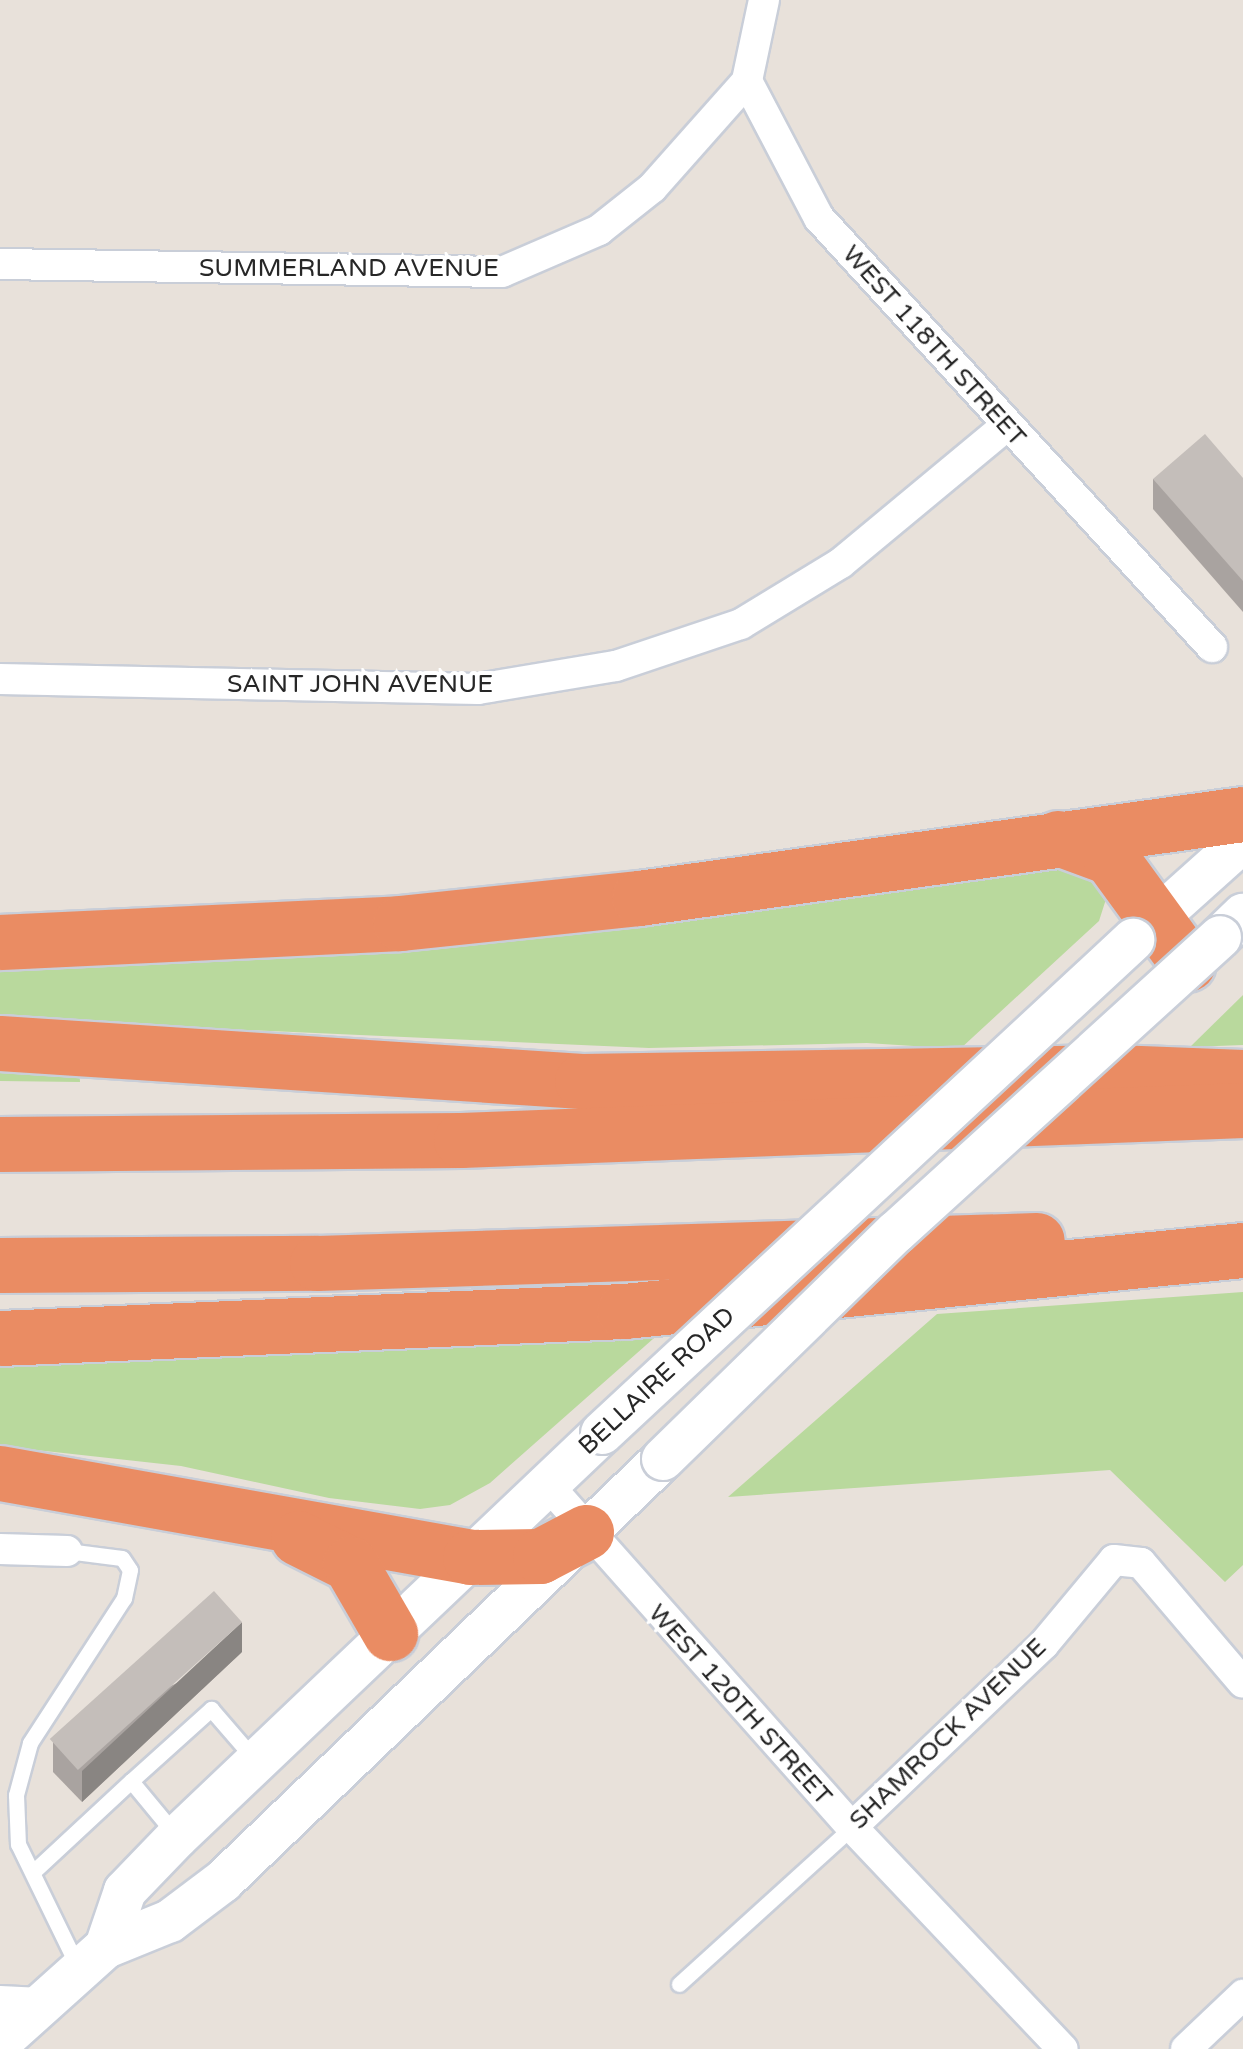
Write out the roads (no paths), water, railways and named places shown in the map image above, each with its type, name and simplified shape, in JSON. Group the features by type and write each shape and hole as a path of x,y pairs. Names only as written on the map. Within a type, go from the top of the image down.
{"highway":[{"path":"0,942 418,921 792,879 1243,814"},
{"path":"1058,838 1110,857 1144,929 1217,938"},
{"path":"0,1043 582,1081 1114,1072 1243,1077"},
{"path":"0,1144 462,1140 1243,1110"},
{"path":"0,1265 356,1262 1243,1230"},
{"path":"0,1338 624,1311 1243,1250"},
{"path":"0,1473 470,1557 540,1556 586,1532"},
{"path":"215,1509 338,1552 390,1633"}],"street":[{"path":"748,81 764,0"},
{"name":"SUMMERLAND AVENUE","path":"0,264 502,272 599,230 652,188 748,81"},
{"name":"WEST 118TH STREET","path":"748,81 820,218 1005,427 1212,648"},
{"name":"SAINT JOHN AVENUE","path":"0,679 478,689 616,666 742,624 841,563 1005,427"},
{"name":"BELLAIRE ROAD","path":"92,1958 126,1891 255,1760 547,1484 1243,841"},
{"name":"BELLAIRE ROAD","path":"0,2042 20,2002 92,1958 170,1921 222,1881 896,1232 1217,938"},
{"name":"WEST 120TH STREET","path":"547,1484 852,1828 1064,2049"},
{"path":"0,1548 67,1551"},
{"name":"SHAMROCK AVENUE","path":"852,1828 1044,1644 1114,1560 1141,1562 1243,1683"},
{"path":"1186,2049 1243,1996"}],"lane":[{"path":"67,1551 122,1558 130,1570 124,1598 30,1742 16,1795 18,1844 92,1958"},
{"path":"33,1872 211,1709 255,1760"},
{"path":"131,1781 177,1836"},
{"name":"SHAMROCK AVENUE","path":"679,1984 852,1828"}]}
